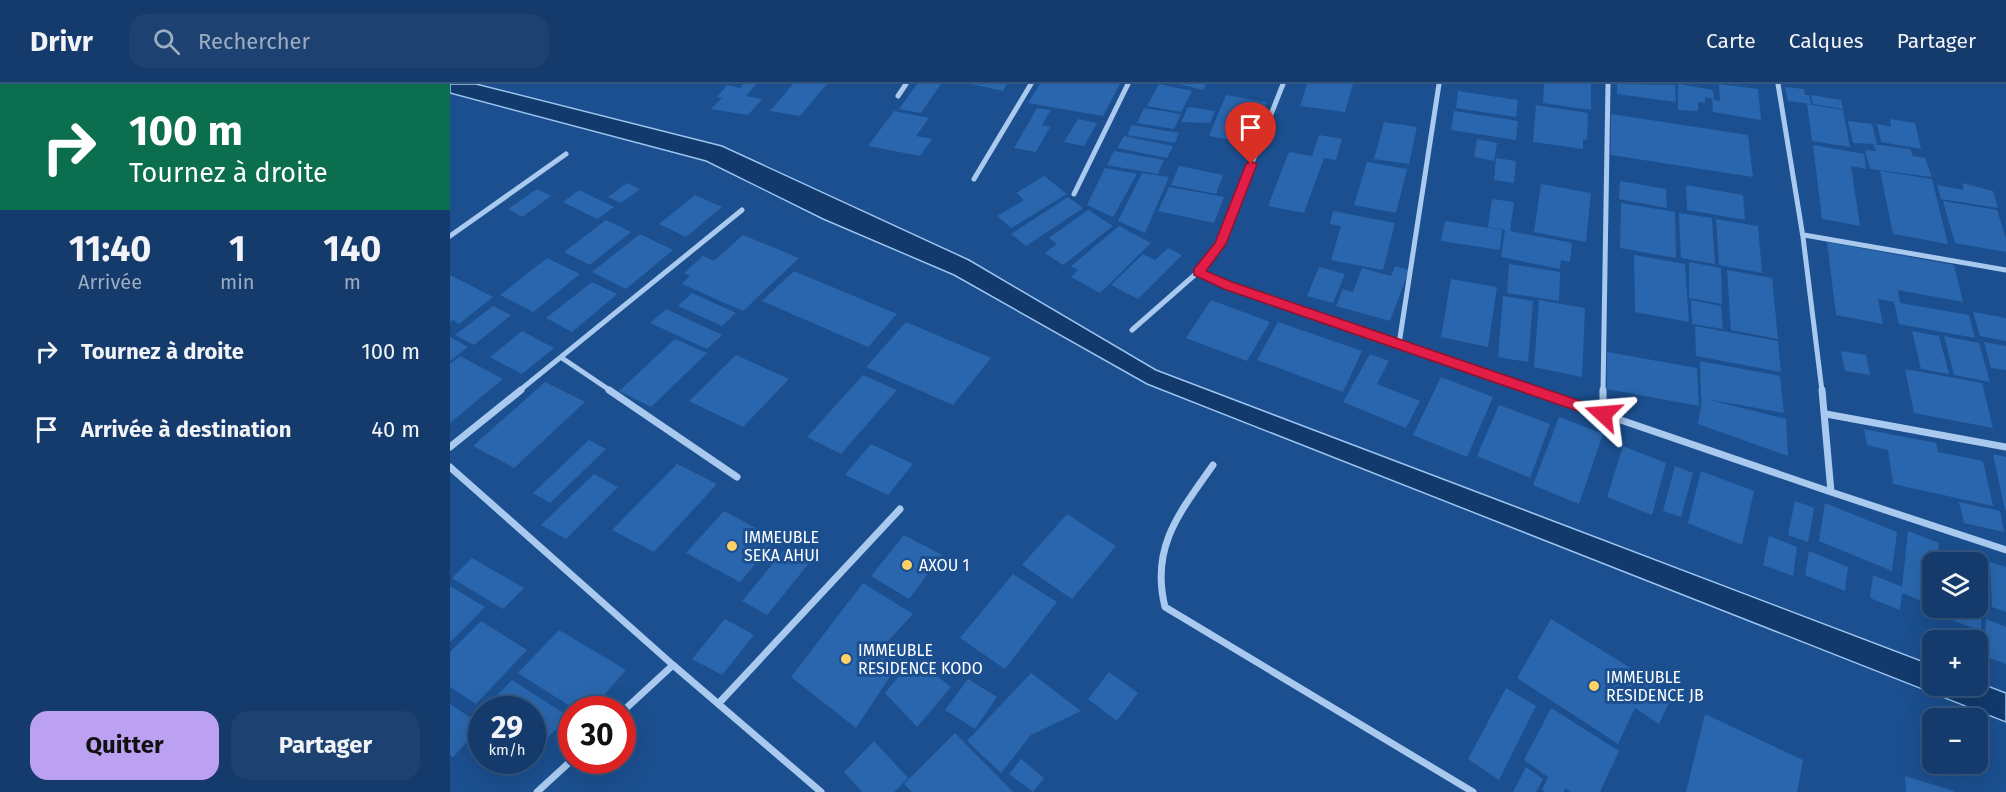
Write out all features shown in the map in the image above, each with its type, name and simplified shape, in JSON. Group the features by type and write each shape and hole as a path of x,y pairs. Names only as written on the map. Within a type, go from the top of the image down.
{"street":[{"path":"898,96 906,84"},
{"path":"974,179 1031,84"},
{"path":"1074,194 1128,84"},
{"path":"1132,330 1198,272 1220,244 1283,84"},
{"path":"1399,344 1439,84"},
{"path":"1603,414 1608,84"},
{"path":"1778,84 1804,235 1826,414 1831,492"},
{"path":"450,236 566,154"},
{"path":"450,447 742,210"},
{"path":"1804,235 2006,270"},
{"path":"1198,272 1228,285 1399,344 2006,550"},
{"path":"562,358 737,477"},
{"path":"1826,414 2006,447"},
{"path":"1213,465 1168,531 1158,559 1159,591 1165,607 1473,792"},
{"path":"450,467 673,665 821,792"},
{"path":"719,703 900,509"},
{"path":"636,699 673,665"},
{"path":"537,792 558,773"}],"water":[{"path":"450,84 476,84 722,146 969,260 1156,370 1922,661 1922,689 1147,384 954,275 823,219 706,161 450,93"},
{"path":"1988,686 2006,693 2006,722 1988,715 1988,708 1970,708 1940,696 1988,696"}],"building":[{"path":"743,84 756,84 746,96 762,99 748,115 711,109 722,98 717,97 727,85 740,88"},
{"path":"793,84 827,84 800,116 770,111"},
{"path":"917,84 941,84 921,113 899,109"},
{"path":"971,84 1007,84 1003,91"},
{"path":"1040,84 1120,84 1103,116 1028,103"},
{"path":"1159,84 1192,91 1181,112 1147,106"},
{"path":"1179,84 1206,84 1203,90"},
{"path":"1307,84 1353,84 1345,112 1300,106"},
{"path":"1544,84 1591,84 1591,110 1543,103"},
{"path":"1617,84 1675,85 1676,102 1617,94"},
{"path":"1678,84 1713,90 1714,99 1705,97 1705,103 1698,102 1698,111 1678,110"},
{"path":"1719,84 1758,89 1761,120 1713,112 1712,99 1720,101"},
{"path":"1785,87 1804,89 1805,95 1809,95 1811,104 1788,101"},
{"path":"1458,91 1518,100 1516,117 1456,108"},
{"path":"1226,95 1267,102 1252,143 1209,136"},
{"path":"1811,95 1841,100 1843,109 1813,104"},
{"path":"1807,104 1843,110 1850,147 1812,141"},
{"path":"1536,105 1588,113 1587,140 1583,139 1583,149 1533,142"},
{"path":"1188,107 1215,111 1210,123 1181,122"},
{"path":"1037,108 1051,110 1042,125 1050,127 1036,152 1014,148"},
{"path":"1144,108 1181,114 1174,129 1137,123"},
{"path":"894,111 929,118 916,136 932,139 920,156 868,146"},
{"path":"1454,111 1518,121 1516,140 1451,130"},
{"path":"1611,114 1748,135 1753,177 1611,155"},
{"path":"1078,119 1097,123 1084,146 1064,142"},
{"path":"1890,119 1915,123 1921,149 1881,142 1877,124 1891,127"},
{"path":"1848,121 1872,124 1877,144 1853,143"},
{"path":"1384,122 1417,127 1409,164 1374,159"},
{"path":"1132,125 1179,133 1175,143 1127,135"},
{"path":"1319,135 1342,139 1336,160 1324,158 1304,213 1268,206 1289,152 1312,156"},
{"path":"1124,136 1173,146 1167,158 1117,148"},
{"path":"1477,139 1497,143 1494,161 1474,157"},
{"path":"1873,144 1910,149 1913,156 1925,158 1932,177 1870,169 1865,150 1876,151"},
{"path":"1813,145 1864,154 1866,169 1851,166 1860,226 1822,219"},
{"path":"1114,151 1164,160 1158,174 1107,165"},
{"path":"1496,158 1516,161 1514,183 1494,180"},
{"path":"1367,162 1407,169 1396,213 1354,205"},
{"path":"1179,166 1223,175 1216,194 1171,185"},
{"path":"1105,168 1137,174 1113,217 1087,205"},
{"path":"1880,171 1932,179 1948,244 1893,234"},
{"path":"1142,173 1169,177 1145,233 1118,221"},
{"path":"1044,176 1067,194 1011,228 997,216 1024,200 1016,193"},
{"path":"1620,181 1666,189 1667,208 1619,199"},
{"path":"627,183 640,189 621,203 608,197"},
{"path":"1962,183 1993,191 1998,208 1941,199 1937,185 1964,190"},
{"path":"1541,184 1591,193 1586,242 1534,232"},
{"path":"1686,185 1743,195 1745,220 1687,210"},
{"path":"1169,187 1224,197 1214,223 1158,211"},
{"path":"537,189 551,196 522,217 508,209"},
{"path":"579,190 614,207 597,219 563,202"},
{"path":"695,195 722,207 686,237 659,224"},
{"path":"1068,197 1083,208 1026,246 1011,234"},
{"path":"1492,199 1514,202 1510,231 1572,243 1570,262 1561,260 1560,269 1501,257 1505,230 1488,227"},
{"path":"1943,201 1997,210 2006,238 2006,252 1955,243"},
{"path":"1621,203 1675,212 1676,258 1620,248"},
{"path":"1088,210 1113,226 1063,265 1045,253 1057,244 1049,238"},
{"path":"1333,211 1395,223 1383,270 1331,260 1341,226 1330,224"},
{"path":"1679,213 1712,218 1715,264 1681,258"},
{"path":"1716,219 1758,226 1762,273 1719,265"},
{"path":"606,220 631,232 590,265 564,252"},
{"path":"1445,221 1502,230 1500,250 1441,241"},
{"path":"1119,226 1151,243 1100,293 1071,277 1078,270 1071,266"},
{"path":"640,234 673,250 626,289 592,272"},
{"path":"743,235 799,258 743,311 682,284 690,276 684,273 703,256 714,261"},
{"path":"1827,242 1954,265 1963,302 1898,290 1900,303 1969,315 1975,338 1899,324 1894,302 1878,299 1883,324 1836,315"},
{"path":"1168,248 1182,255 1138,299 1111,285 1143,254 1155,260"},
{"path":"1634,255 1685,264 1689,322 1635,312"},
{"path":"547,258 580,274 533,312 500,295"},
{"path":"1689,262 1721,268 1722,304 1689,298"},
{"path":"1509,264 1560,272 1559,301 1507,293"},
{"path":"1395,266 1409,270 1390,321 1336,306 1343,289 1353,292 1362,268 1391,276"},
{"path":"1319,267 1345,274 1333,303 1307,296"},
{"path":"1727,270 1772,278 1778,339 1731,330"},
{"path":"794,271 897,314 868,347 762,301"},
{"path":"450,275 493,297 459,324 453,320 450,323"},
{"path":"1451,279 1497,287 1488,347 1441,337"},
{"path":"592,282 617,294 572,332 546,318"},
{"path":"692,293 736,313 722,326 678,306"},
{"path":"1503,296 1533,301 1528,362 1498,357"},
{"path":"1211,300 1270,322 1247,361 1186,338"},
{"path":"1539,300 1585,308 1582,377 1534,367"},
{"path":"1691,300 1721,306 1723,329 1692,324"},
{"path":"493,306 511,315 474,345 455,335"},
{"path":"666,309 722,335 707,349 650,323"},
{"path":"1973,312 2006,318 2006,341 1980,336"},
{"path":"906,322 991,358 953,405 866,367"},
{"path":"1278,322 1362,351 1343,392 1257,360"},
{"path":"1695,326 1778,341 1781,372 1696,356"},
{"path":"522,331 554,348 522,374 490,357"},
{"path":"1912,331 1939,336 1949,374 1921,369"},
{"path":"1944,336 1979,343 1990,382 1954,375"},
{"path":"450,337 468,347 450,361"},
{"path":"675,339 707,353 651,407 619,391"},
{"path":"1984,342 2006,346 2006,370 1991,368"},
{"path":"1841,351 1866,355 1870,375 1845,371"},
{"path":"1607,352 1697,368 1699,406 1607,389"},
{"path":"1370,354 1389,361 1377,384 1420,401 1406,428 1343,402"},
{"path":"736,355 789,379 743,427 689,401"},
{"path":"460,356 503,379 450,423 450,364"},
{"path":"1700,361 1780,376 1784,413 1701,398"},
{"path":"1905,369 1982,383 1993,428 1914,413"},
{"path":"863,375 897,390 841,454 807,437"},
{"path":"1441,377 1493,397 1467,457 1413,435"},
{"path":"545,382 585,402 514,468 473,446"},
{"path":"1702,398 1786,419 1788,456 1698,424"},
{"path":"1499,405 1550,424 1530,478 1477,456"},
{"path":"1559,417 1603,434 1579,504 1533,485"},
{"path":"1864,429 1936,443 1938,452 1983,461 1993,506 1893,484 1888,450 1867,445"},
{"path":"589,440 606,449 550,503 533,493"},
{"path":"871,444 913,464 888,495 845,475"},
{"path":"1623,446 1666,463 1652,515 1607,497"},
{"path":"1993,454 2006,457 2006,510 2005,510"},
{"path":"677,464 717,484 654,552 612,530"},
{"path":"1675,466 1693,473 1681,517 1663,511"},
{"path":"1701,471 1754,491 1742,545 1688,523"},
{"path":"594,474 618,487 566,539 541,525"},
{"path":"1795,501 1814,508 1808,542 1788,535"},
{"path":"1959,502 2000,511 2004,532 1964,523"},
{"path":"1825,503 1897,532 1892,571 1819,541"},
{"name":"IMMEUBLE SEKA AHUI","path":"724,511 777,539 740,582 686,553"},
{"path":"1067,514 1116,546 1072,599 1022,565"},
{"path":"1908,531 1939,543 1938,552 1922,552 1922,601 1902,593 1900,610 1870,598 1873,575 1902,587"},
{"name":"AXOU 1","path":"904,535 942,555 909,599 871,576"},
{"path":"1769,536 1797,547 1793,576 1763,565"},
{"path":"785,549 810,562 767,615 742,601"},
{"path":"1809,551 1848,567 1845,591 1805,575"},
{"path":"472,558 524,588 503,609 452,578"},
{"path":"1990,562 2006,567 2006,612 1992,607"},
{"path":"1013,574 1057,602 1005,669 960,638"},
{"name":"IMMEUBLE RESIDENCE KODO","path":"863,583 913,614 878,652 897,666 856,728 791,677"},
{"path":"450,586 485,607 450,642"},
{"path":"1947,618 1981,618 1981,630"},
{"path":"725,619 754,635 722,675 692,659"},
{"name":"IMMEUBLE RESIDENCE JB","path":"1551,619 1673,694 1659,724 1635,708 1618,744 1517,678"},
{"path":"1986,619 2006,627 2006,664 1988,657 1988,630 1985,630"},
{"path":"481,621 527,650 484,696 468,696 468,699 450,687 450,652"},
{"path":"559,630 626,670 603,696 558,696 558,699 518,673"},
{"path":"914,658 951,687 917,727 885,693"},
{"path":"1109,672 1138,693 1117,721 1088,699"},
{"path":"1031,673 1081,711 1031,735 1001,773 967,741"},
{"path":"968,679 997,697 975,729 945,710"},
{"path":"512,680 537,696 497,696"},
{"path":"1506,688 1536,706 1499,780 1468,759"},
{"path":"546,702 558,710 558,727 546,740"},
{"path":"450,704 468,716 468,740 453,757 450,755"},
{"path":"1551,708 1619,751 1600,792 1571,792 1565,788 1564,792 1545,792 1542,790 1548,777 1524,760"},
{"path":"1705,714 1803,760 1797,792 1686,792"},
{"path":"955,733 1013,792 912,792 904,784"},
{"path":"874,741 908,778 894,792 862,792 844,772"},
{"path":"1021,759 1044,778 1033,792 1009,774"},
{"path":"1526,767 1543,779 1536,792 1513,792"},
{"path":"1905,776 1954,791 1954,792 1906,792"}],"place":[{"name":"IMMEUBLE SEKA AHUI","path":"732,546"},
{"name":"AXOU 1","path":"907,565"},
{"name":"IMMEUBLE RESIDENCE KODO","path":"846,659"},
{"name":"IMMEUBLE RESIDENCE JB","path":"1594,686"}],"route":[{"path":"1251,164 1220,244 1198,272 1228,285 1603,414"}]}
